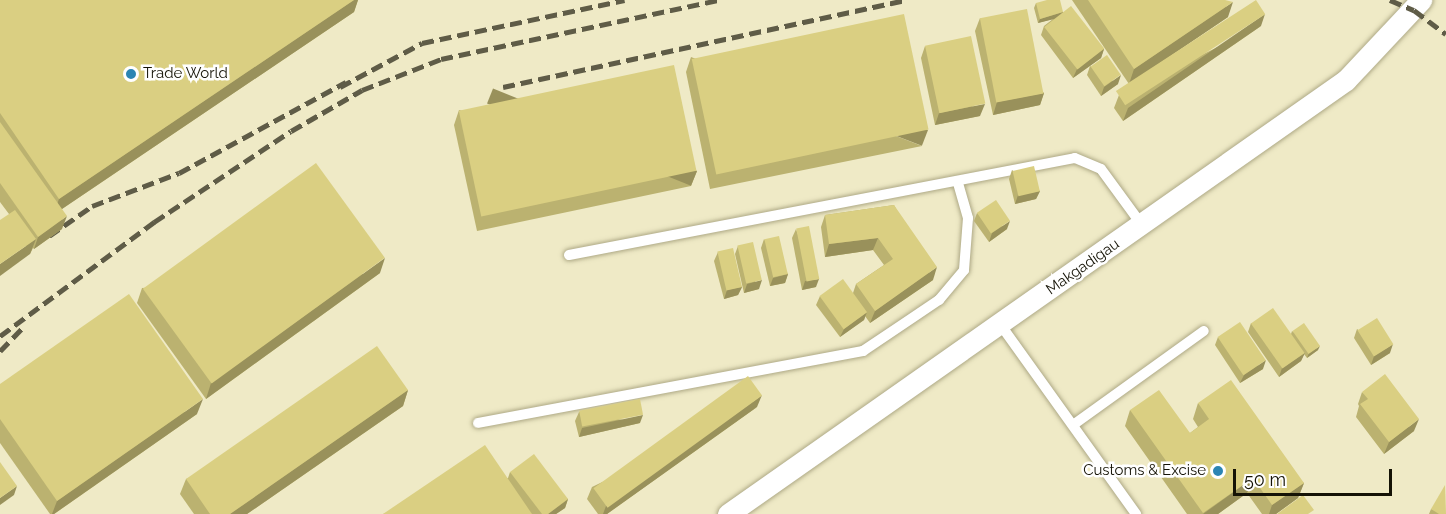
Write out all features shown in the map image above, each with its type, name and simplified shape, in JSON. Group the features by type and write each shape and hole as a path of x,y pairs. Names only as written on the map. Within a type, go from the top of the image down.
{"street":[{"name":"Makgadigau","path":"728,514 1346,80 1421,0"}],"lane":[{"path":"569,255 958,183 1075,158 1101,169 1142,225"},
{"path":"478,423 863,351 939,300 964,270 968,218 958,183"},
{"path":"1000,324 1136,514"},
{"path":"1073,425 1204,331"}],"building":[{"name":"Trade World","path":"0,0 354,0 59,199 0,113"},
{"path":"1060,0 1063,12 1040,19 1036,3"},
{"path":"1088,0 1225,0 1233,2 1134,69"},
{"path":"1256,0 1265,14 1125,105 1116,91"},
{"path":"1071,6 1104,49 1077,69 1044,27"},
{"path":"1027,9 1043,93 996,103 980,18"},
{"path":"904,14 929,129 716,175 692,59"},
{"path":"971,36 985,103 939,113 925,46"},
{"path":"1107,55 1121,75 1104,86 1091,66"},
{"path":"674,65 696,171 481,216 459,111"},
{"path":"0,122 67,216 38,237 0,183"},
{"path":"316,163 385,258 212,383 143,289"},
{"path":"1034,166 1040,191 1018,196 1013,171"},
{"path":"996,200 1010,221 991,234 977,213"},
{"path":"894,205 937,267 875,311 856,284 893,259 878,238 829,244 825,215"},
{"path":"15,210 36,239 0,264 0,220"},
{"path":"809,226 819,279 807,281 796,228"},
{"path":"779,236 788,274 773,277 764,239"},
{"path":"753,242 762,280 746,284 737,246"},
{"path":"733,248 742,287 726,291 717,252"},
{"path":"843,279 867,312 844,329 820,296"},
{"path":"129,294 203,399 57,501 0,419 0,384"},
{"path":"1273,308 1305,353 1282,369 1251,323"},
{"path":"1377,318 1393,344 1374,356 1357,330"},
{"path":"1240,322 1266,360 1243,375 1218,337"},
{"path":"1304,323 1320,346 1309,354 1293,331"},
{"path":"377,346 408,390 230,514 210,514 186,479"},
{"path":"1385,374 1419,419 1389,442 1360,404 1368,399 1362,392"},
{"path":"748,376 762,395 608,508 593,488"},
{"name":"Customs & Excise","path":"1231,380 1304,483 1272,505 1253,478 1203,513 1130,410 1159,390 1190,433 1209,419 1198,403"},
{"path":"640,399 643,415 582,427 579,411"},
{"path":"485,445 532,514 383,514"},
{"path":"534,454 568,499 548,514 542,514 510,472"},
{"path":"0,462 17,486 0,498"},
{"path":"1445,485 1446,514 1439,514 1431,509"},
{"path":"1303,495 1314,510 1308,514 1277,514"}],"railway":[{"path":"340,87 422,43 624,0"},
{"path":"0,336 154,222 291,131 362,90 441,59 718,0"},
{"path":"503,87 907,0"},
{"path":"1390,0 1414,10 1446,34"},
{"path":"49,236 92,206 179,173 346,82"},
{"path":"0,351 23,327"}],"place":[{"name":"Trade World","path":"131,74"},
{"name":"Customs & Excise","path":"1218,471"}]}
